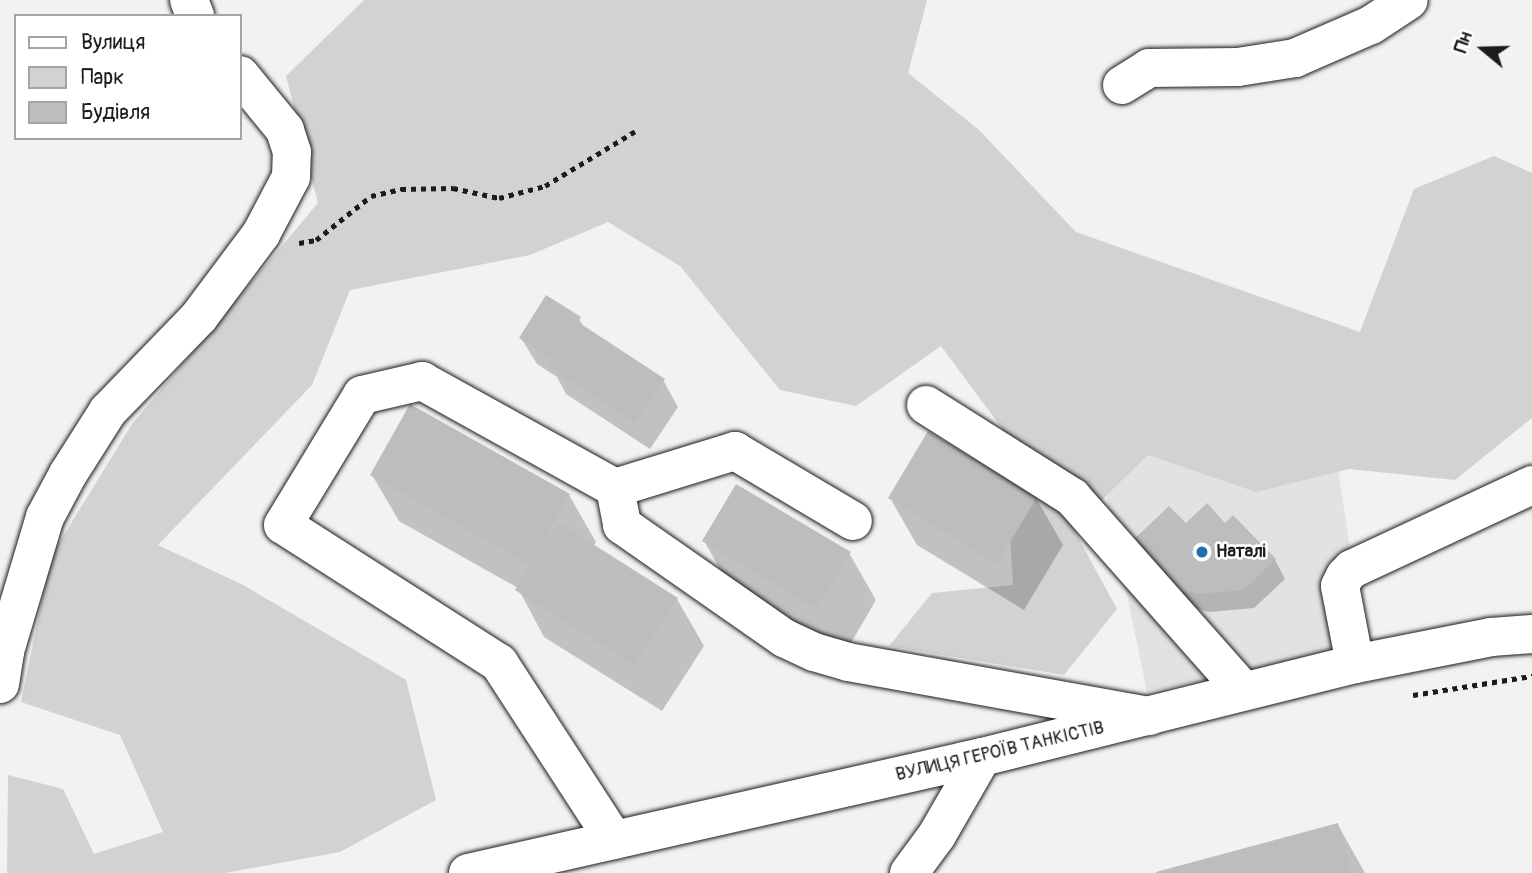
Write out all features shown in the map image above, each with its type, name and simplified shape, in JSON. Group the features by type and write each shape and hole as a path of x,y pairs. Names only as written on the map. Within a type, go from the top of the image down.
{"street":[{"path":"1122,85 1149,68 1238,67 1295,58 1371,26 1409,0"},
{"path":"0,684 5,651 45,517 68,474 108,411 199,317 261,234 291,177 292,152 285,130 242,77"},
{"path":"614,840 499,663 283,525 362,395 422,381 614,488 735,451 853,521"},
{"path":"926,405 1072,497 1243,690"},
{"path":"1355,664 1340,586 1345,576 1352,569 1532,485"},
{"path":"614,488 622,525 784,638 814,652 848,662 1149,716"},
{"name":"ВУЛИЦЯ ГЕРОЇВ ТАНКІСТІВ","path":"468,873 982,757 1355,664 1491,637 1532,634"},
{"path":"909,873 937,835 982,757"}],"path":[{"path":"261,234 293,244 316,240 371,196 401,189 453,188 499,198 545,186 638,130"}],"shaded area":[{"path":"1332,429 1365,648 1147,692 1098,454"}],"green space":[{"path":"364,0 927,0 908,73 979,130 1076,232 1360,332 1414,189 1494,156 1532,173 1532,418 1455,480 1349,469 1256,492 1148,455 1073,528 1117,609 1064,675 889,646 932,593 1013,585 1004,431 941,346 856,406 780,390 680,266 608,222 530,255 350,290 312,385 158,545 243,585 406,680 436,800 340,852 225,873 7,873 8,775 63,789 94,854 163,832 120,735 21,702 51,556 132,424 318,203 286,76"}],"building":[{"path":"546,295 581,317 578,322 665,379 635,424 549,367 553,360 519,338"},
{"path":"410,404 570,494 535,556 558,522 678,598 635,666 515,590 530,565 370,475"},
{"path":"928,431 1037,497 997,564 888,498"},
{"path":"736,484 851,552 817,609 702,541"},
{"name":"Наталі","path":"1207,503 1225,523 1233,515 1276,559 1244,590 1198,594 1167,586 1128,545 1169,506 1186,523"},
{"path":"1338,823 1352,873 1156,873 1156,872"}],"place":[{"name":"Наталі","path":"1202,552"}]}
